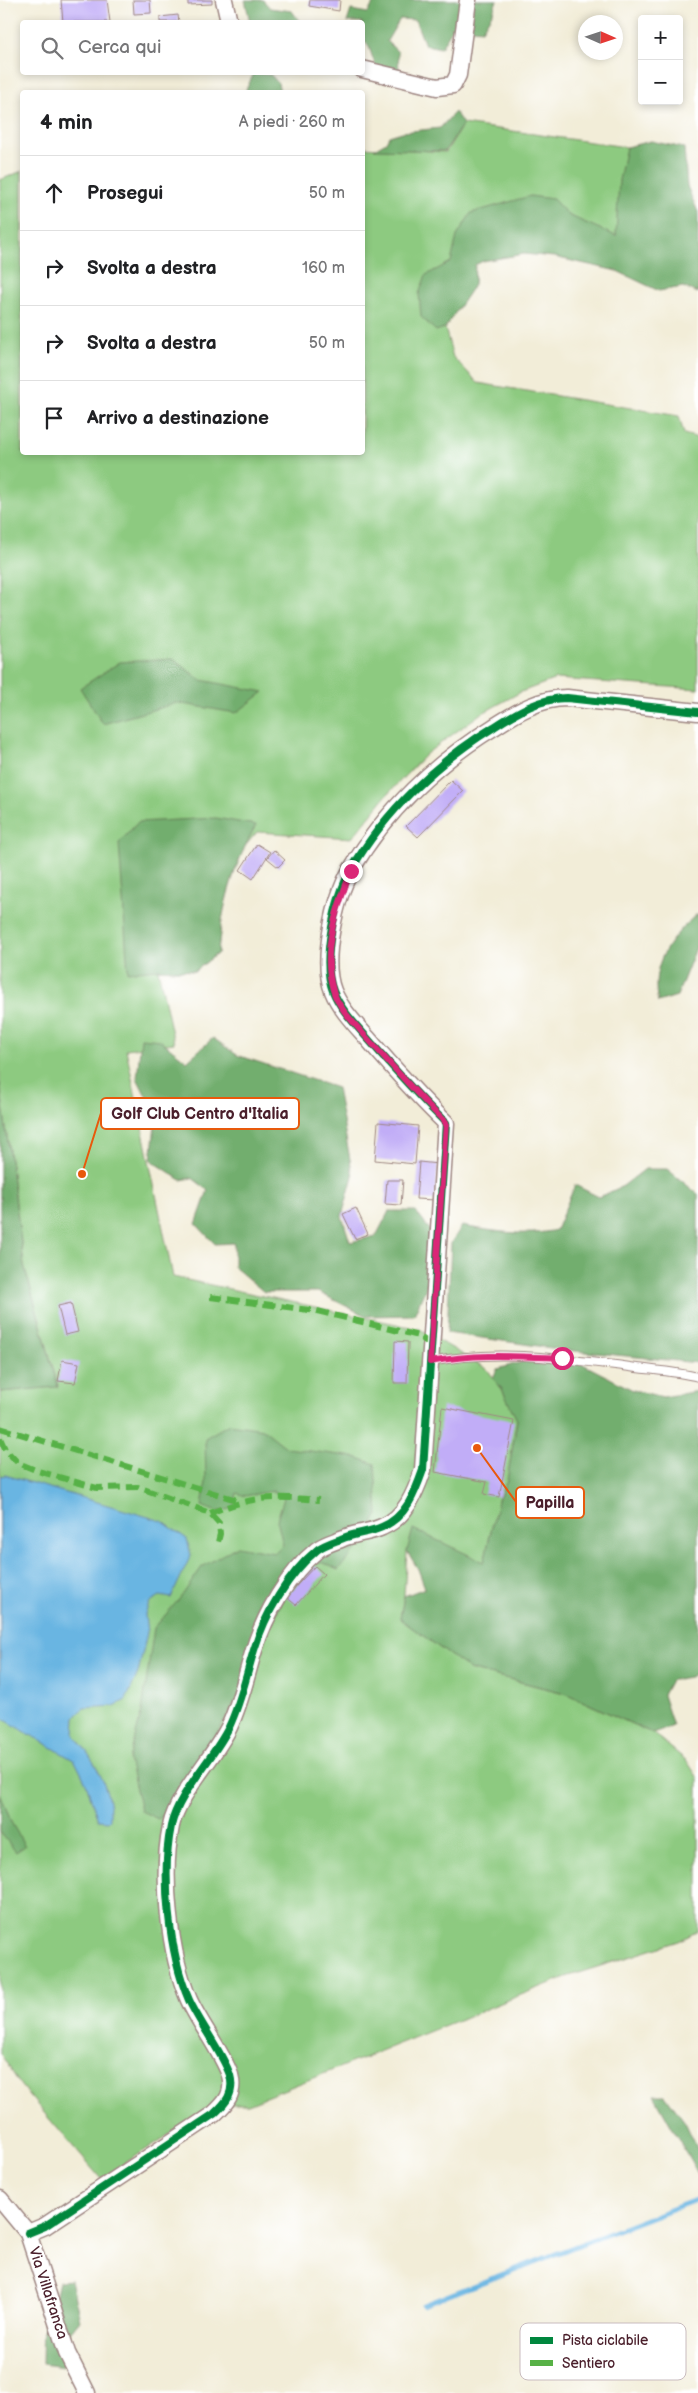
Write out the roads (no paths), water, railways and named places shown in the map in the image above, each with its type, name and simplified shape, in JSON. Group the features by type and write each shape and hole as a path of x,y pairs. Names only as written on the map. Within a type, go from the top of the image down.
{"street":[{"path":"224,0 229,20"},
{"path":"365,69 437,87 453,85 458,76 468,0"},
{"path":"28,2233 45,2226 214,2114 228,2101 231,2091 230,2075 189,2000 171,1938 168,1877 169,1837 174,1816 229,1728 241,1697 254,1648 270,1610 294,1574 318,1549 352,1534 382,1527 401,1515 414,1495 423,1470 446,1123 415,1092 350,1018 333,991 328,965 334,915 351,871 414,788 462,747 517,713 549,698 567,698 698,712"},
{"name":"Via Villafranca","path":"0,2199 28,2233 67,2352 87,2393"}],"lane":[{"path":"430,1362 460,1356 484,1354 562,1358 698,1377"}],"water":[{"path":"5,1475 162,1521 187,1539 191,1555 171,1598 160,1596 150,1602 145,1614 147,1633 138,1673 126,1700 114,1706 84,1708 75,1717 74,1735 88,1753 100,1774 108,1796 110,1819 108,1821 98,1820 86,1783 75,1761 0,1717 0,1476"}],"waterway":[{"path":"423,2305 698,2199"}],"place":[{"name":"Golf Club Centro d'Italia","path":"82,1174"},
{"name":"Papilla","path":"477,1448"}]}
